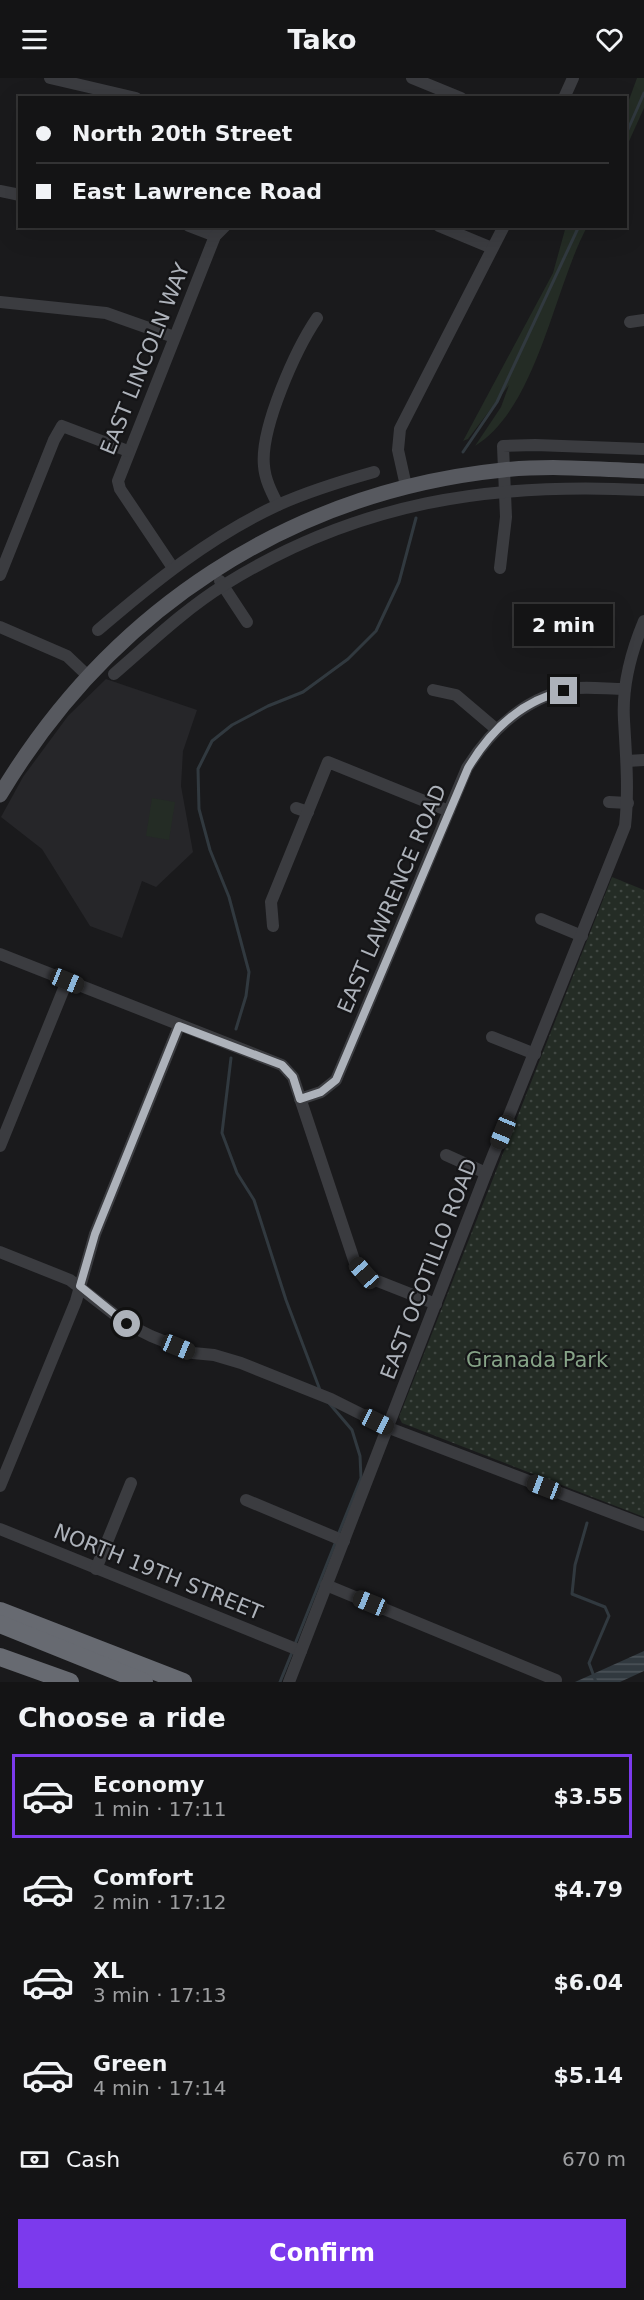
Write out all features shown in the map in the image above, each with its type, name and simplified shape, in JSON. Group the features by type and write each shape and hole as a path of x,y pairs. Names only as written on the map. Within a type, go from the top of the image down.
{"highway":[{"path":"0,1611 183,1682"},
{"path":"0,1624 144,1682"},
{"path":"0,1657 70,1682"}],"main road":[{"path":"0,795 50,720 88,676 156,612 213,571 289,528 326,512 406,486 503,470 583,468 644,471"}],"street":[{"path":"50,78 127,96"},
{"path":"412,78 432,81 458,96"},
{"path":"565,96 573,78"},
{"path":"0,191 18,195"},
{"path":"194,228 215,236"},
{"name":"EAST LINCOLN WAY","path":"173,568 120,489 118,481 215,236 223,228"},
{"path":"445,228 492,248"},
{"path":"406,486 398,450 400,429 503,228"},
{"path":"0,302 106,313 174,337"},
{"path":"278,505 264,467 267,432 305,335 317,318"},
{"path":"630,322 644,320"},
{"path":"0,575 62,426 76,429 128,451"},
{"path":"500,568 504,543 506,490 503,446 545,445 644,449"},
{"path":"98,630 173,568 213,542 278,505 374,472"},
{"path":"114,674 181,616 223,585 276,555 327,531 381,513 506,490 598,488 644,490"},
{"path":"213,571 247,622"},
{"name":"EAST OCOTILLO ROAD","path":"289,1682 486,1173 625,826 628,803 623,719 625,689 644,621"},
{"path":"0,627 67,656 88,676"},
{"name":"EAST LAWRENCE ROAD","path":"300,1099 321,1092 336,1080 468,768 496,729 521,709 550,695 579,688 625,689"},
{"path":"433,690 456,695 496,729"},
{"path":"627,761 644,760"},
{"path":"273,926 271,902 302,810 328,762 449,811"},
{"path":"609,802 628,803"},
{"path":"541,919 582,936"},
{"path":"0,954 282,1065 293,1077 355,1263 375,1280 436,1304"},
{"path":"0,1146 67,981"},
{"path":"0,1486 80,1286 95,1234 179,1026"},
{"path":"492,1037 535,1053"},
{"path":"446,1155 486,1173"},
{"path":"0,1252 66,1278 80,1286 127,1324 151,1336 193,1353 214,1355 242,1363 331,1399 389,1428 644,1526"},
{"path":"96,1569 131,1483"},
{"path":"246,1500 344,1541"},
{"name":"NORTH 19TH STREET","path":"0,1529 301,1651"},
{"path":"326,1585 556,1680"}],"shaded area":[{"path":"106,679 197,710 183,751 181,786 193,852 156,887 142,881 122,938 90,926 42,849 1,817 23,777 68,716"},
{"path":"644,1651 644,1671 620,1682 575,1682"}],"green space":[{"path":"637,78 644,78 644,108 627,146 627,105"},
{"path":"565,228 587,228 575,252 542,345 514,404 496,428 475,446 501,407 509,385 468,439 463,441 553,273"},
{"path":"152,798 175,802 169,840 146,836"},
{"name":"Granada Park","path":"612,877 644,890 644,1517 402,1423 399,1417"}],"waterway":[{"path":"627,132 644,93"},
{"path":"463,452 497,402 578,228"},
{"path":"236,1029 246,996 249,972 229,897 210,850 199,809 198,769 212,741 232,725 268,706 303,692 348,659 376,631 399,582 416,518"},
{"path":"231,1058 222,1133 237,1173 254,1200 286,1300 320,1390"},
{"path":"329,1403 352,1430 360,1456 361,1478 338,1535"},
{"path":"587,1523 575,1565 572,1594 605,1607 609,1616 589,1663 596,1682"},
{"path":"295,1644 336,1541"},
{"path":"280,1682 293,1650"}],"route":[{"path":"127,1324 108,1311 94,1296 80,1286 95,1234 179,1026 282,1065 293,1077 300,1099 321,1092 336,1080 449,811 477,752 496,729 521,709 564,691"}]}
